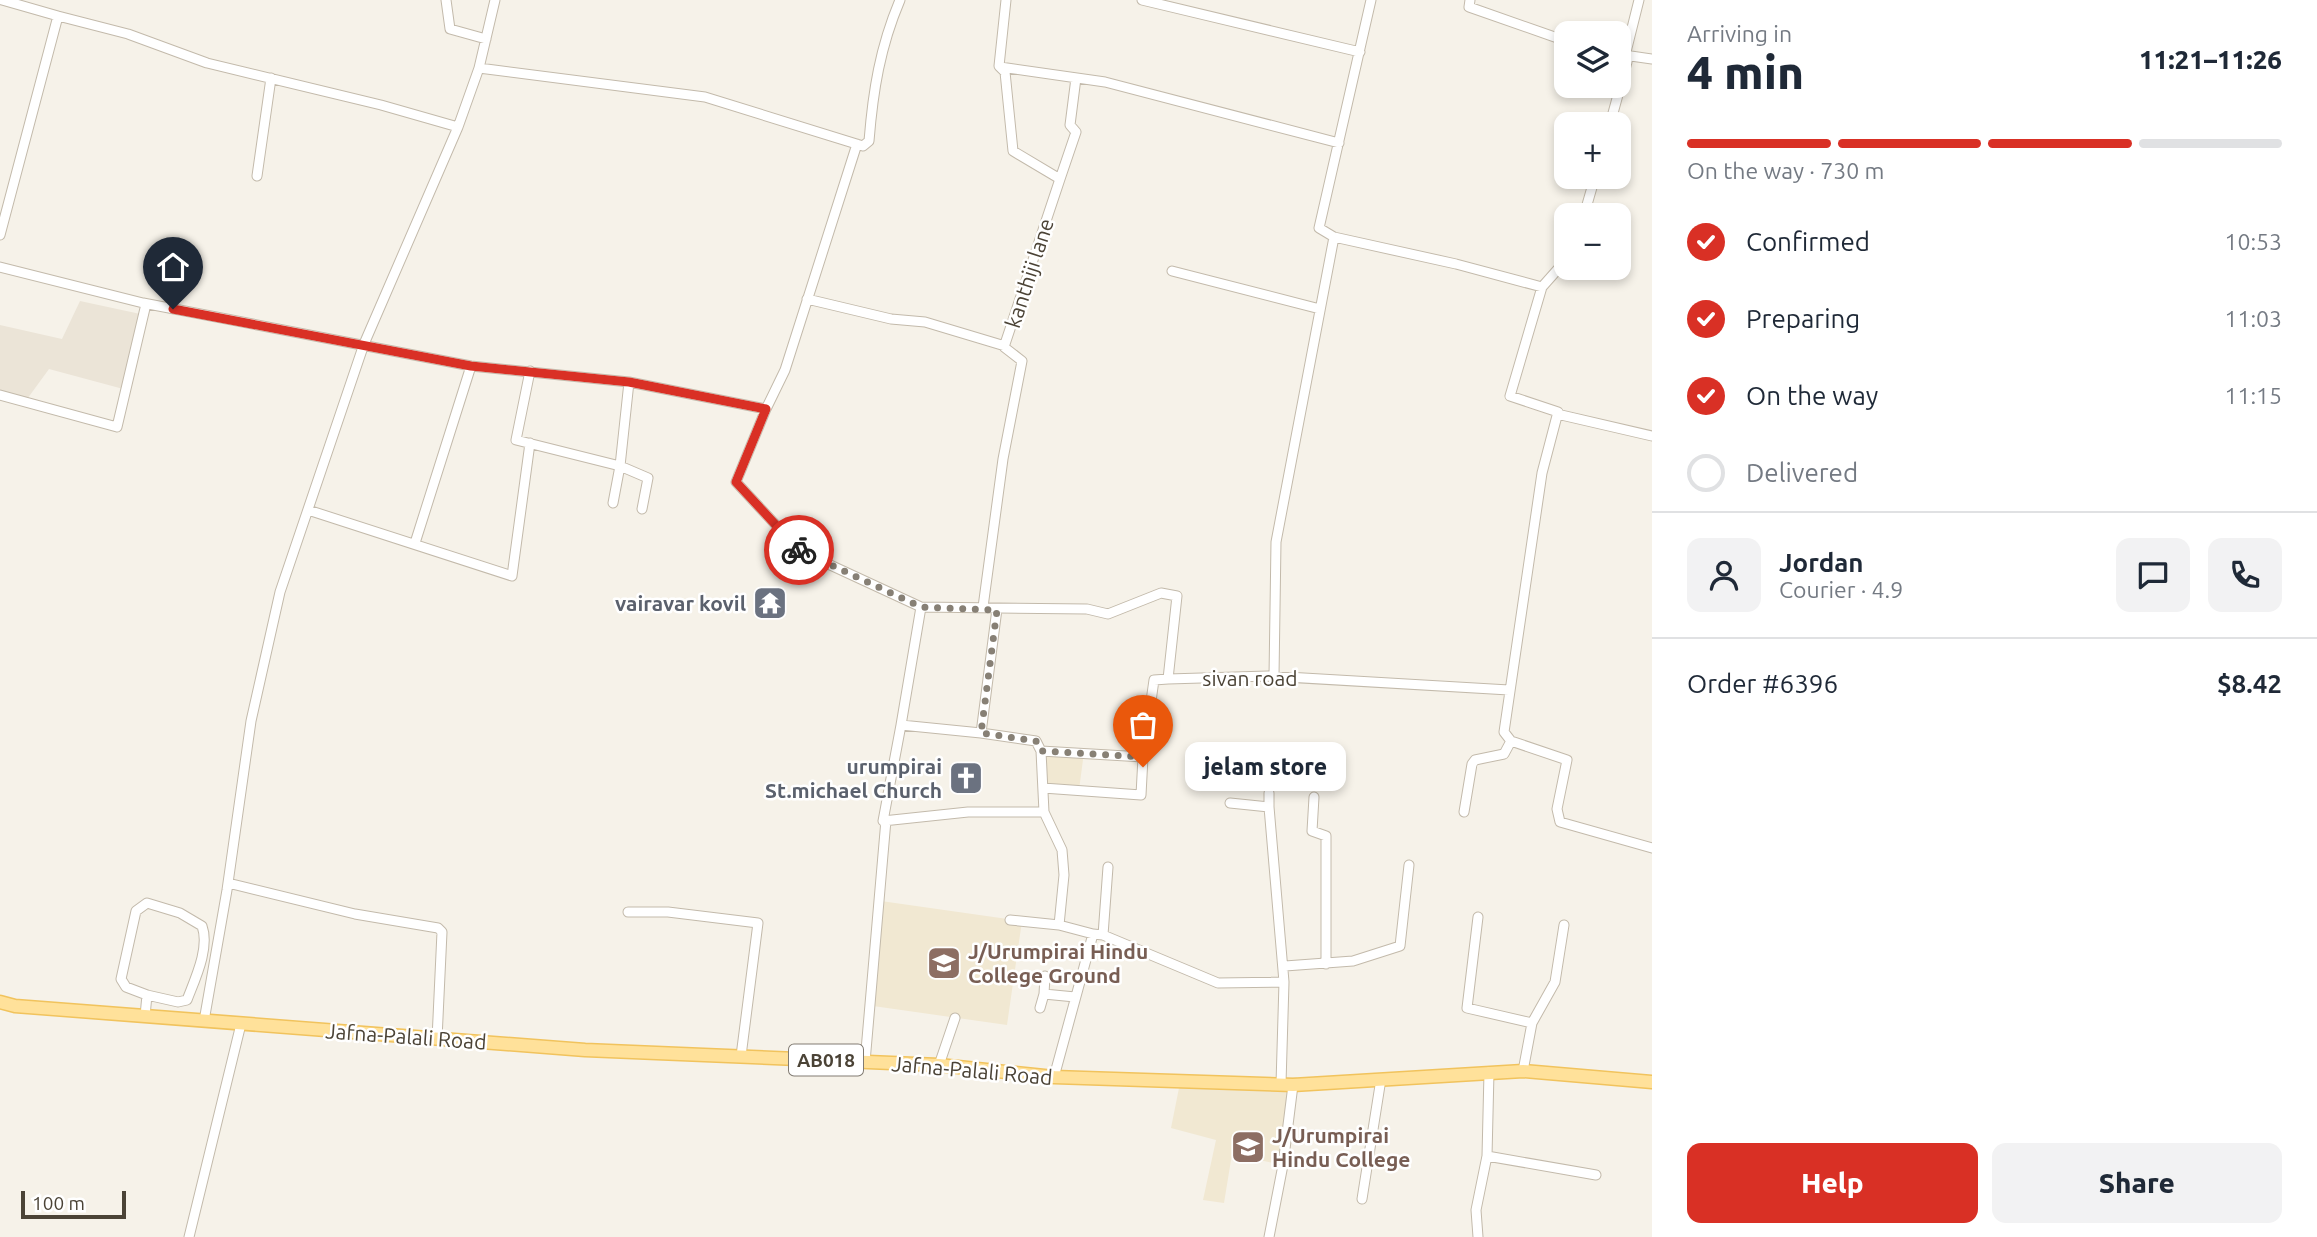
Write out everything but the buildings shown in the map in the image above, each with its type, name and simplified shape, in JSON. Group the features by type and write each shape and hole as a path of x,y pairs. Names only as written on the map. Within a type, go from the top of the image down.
{"main road":[{"name":"Jafna-Palali Road","path":"0,1002 204,1021 585,1050 939,1065 1054,1077 1287,1084 1523,1071 1652,1082"}],"street":[{"path":"2,0 128,34 206,62 458,127"},
{"path":"446,0 450,29 486,39"},
{"path":"204,1021 228,883 251,717 280,592 364,344 458,127 479,68 495,0"},
{"path":"479,68 705,97 863,146 869,141 873,84 887,30 900,0"},
{"path":"999,66 1006,0"},
{"path":"1142,0 1360,52"},
{"path":"1371,0 1318,228 1335,237 1456,264 1542,287"},
{"path":"1470,0 1469,7 1488,16 1554,37"},
{"path":"1631,30 1639,0"},
{"path":"0,235 58,16"},
{"path":"1631,56 1652,59"},
{"path":"999,66 1076,78 1179,100 1339,144"},
{"path":"999,66 1005,72 1013,151 1060,179"},
{"path":"257,176 271,78"},
{"name":"kanthiji lane","path":"983,607 1003,459 1022,361 1004,345 1076,132 1070,125 1076,78"},
{"path":"857,144 785,370 736,482 740,490 800,551 921,607 983,607 997,610 1045,607 1087,609 1108,614 1161,593 1177,596 1168,679 1154,680 1143,757 1141,794 1044,788"},
{"path":"1274,676 1276,542 1335,237"},
{"path":"0,267 146,303 471,366 629,382 766,409"},
{"path":"1172,271 1320,309"},
{"path":"1554,274 1542,287 1510,396 1557,414 1652,436"},
{"path":"807,299 891,319 925,322 1004,345"},
{"path":"0,395 117,427 146,303"},
{"path":"415,543 471,366"},
{"path":"530,371 516,440 620,466 648,478 642,509"},
{"path":"613,503 629,382"},
{"path":"1557,414 1542,473 1504,732 1511,741 1567,760 1557,809 1560,822 1652,848"},
{"path":"308,510 512,576 530,443"},
{"path":"921,607 883,821 968,812 1044,812"},
{"path":"981,733 997,610"},
{"name":"sivan road","path":"1168,679 1274,676 1509,690"},
{"path":"901,725 1036,741 1041,751 1044,812 1062,849 1064,876 1059,925"},
{"path":"1464,812 1472,764 1475,760 1504,754 1511,741"},
{"path":"1041,751 1143,757"},
{"path":"1269,793 1285,966 1287,1084 1283,1165 1269,1237"},
{"path":"1314,797 1312,831 1326,836 1326,964"},
{"path":"1230,803 1269,807"},
{"path":"865,1062 886,820"},
{"path":"1285,966 1353,961 1400,946 1409,864"},
{"path":"1054,1077 1075,997 1098,934 1108,867"},
{"path":"228,883 355,914 438,928 442,932 437,1039"},
{"path":"147,903 180,913 202,926 205,934 197,973 187,1000 178,1002 147,995 126,987 121,979 136,911 147,903"},
{"path":"628,912 668,912 758,923 741,1056"},
{"path":"1478,918 1467,1008 1532,1023"},
{"path":"1010,920 1059,925 1098,934 1218,983 1284,982"},
{"path":"1523,1071 1532,1023 1555,982 1564,925"},
{"path":"1040,1008 1045,976"},
{"path":"1044,994 1075,997"},
{"path":"145,1016 147,995"},
{"path":"939,1065 955,1018"},
{"path":"189,1237 241,1024"},
{"path":"1478,1237 1476,1210 1487,1156 1489,1072"},
{"path":"1362,1199 1381,1079"},
{"path":"1487,1156 1596,1175"}],"shaded area":[{"path":"80,301 145,315 127,390 49,369 22,406 0,399 0,325 62,339"},
{"path":"1041,751 1084,752 1079,790 1043,788"},
{"name":"J/Urumpirai Hindu College Ground","path":"881,901 1022,921 1007,1025 866,1005"},
{"name":"J/Urumpirai Hindu College","path":"1297,1077 1278,1164 1232,1154 1224,1203 1203,1200 1216,1140 1171,1128 1181,1078"}],"way so far":[{"path":"799,550 921,607 983,607 997,610 981,733 1036,741 1041,751 1143,757 1143,767"}],"place":[{"name":"vairavar kovil","path":"770,603"},
{"name":"jelam store","path":"1143,767"},
{"name":"urumpirai St.michael Church","path":"966,778"},
{"name":"J/Urumpirai Hindu College Ground","path":"944,963"},
{"name":"J/Urumpirai Hindu College","path":"1248,1147"}],"route":[{"path":"173,309 471,366 629,382 766,409 736,482 740,490 799,550"}]}
